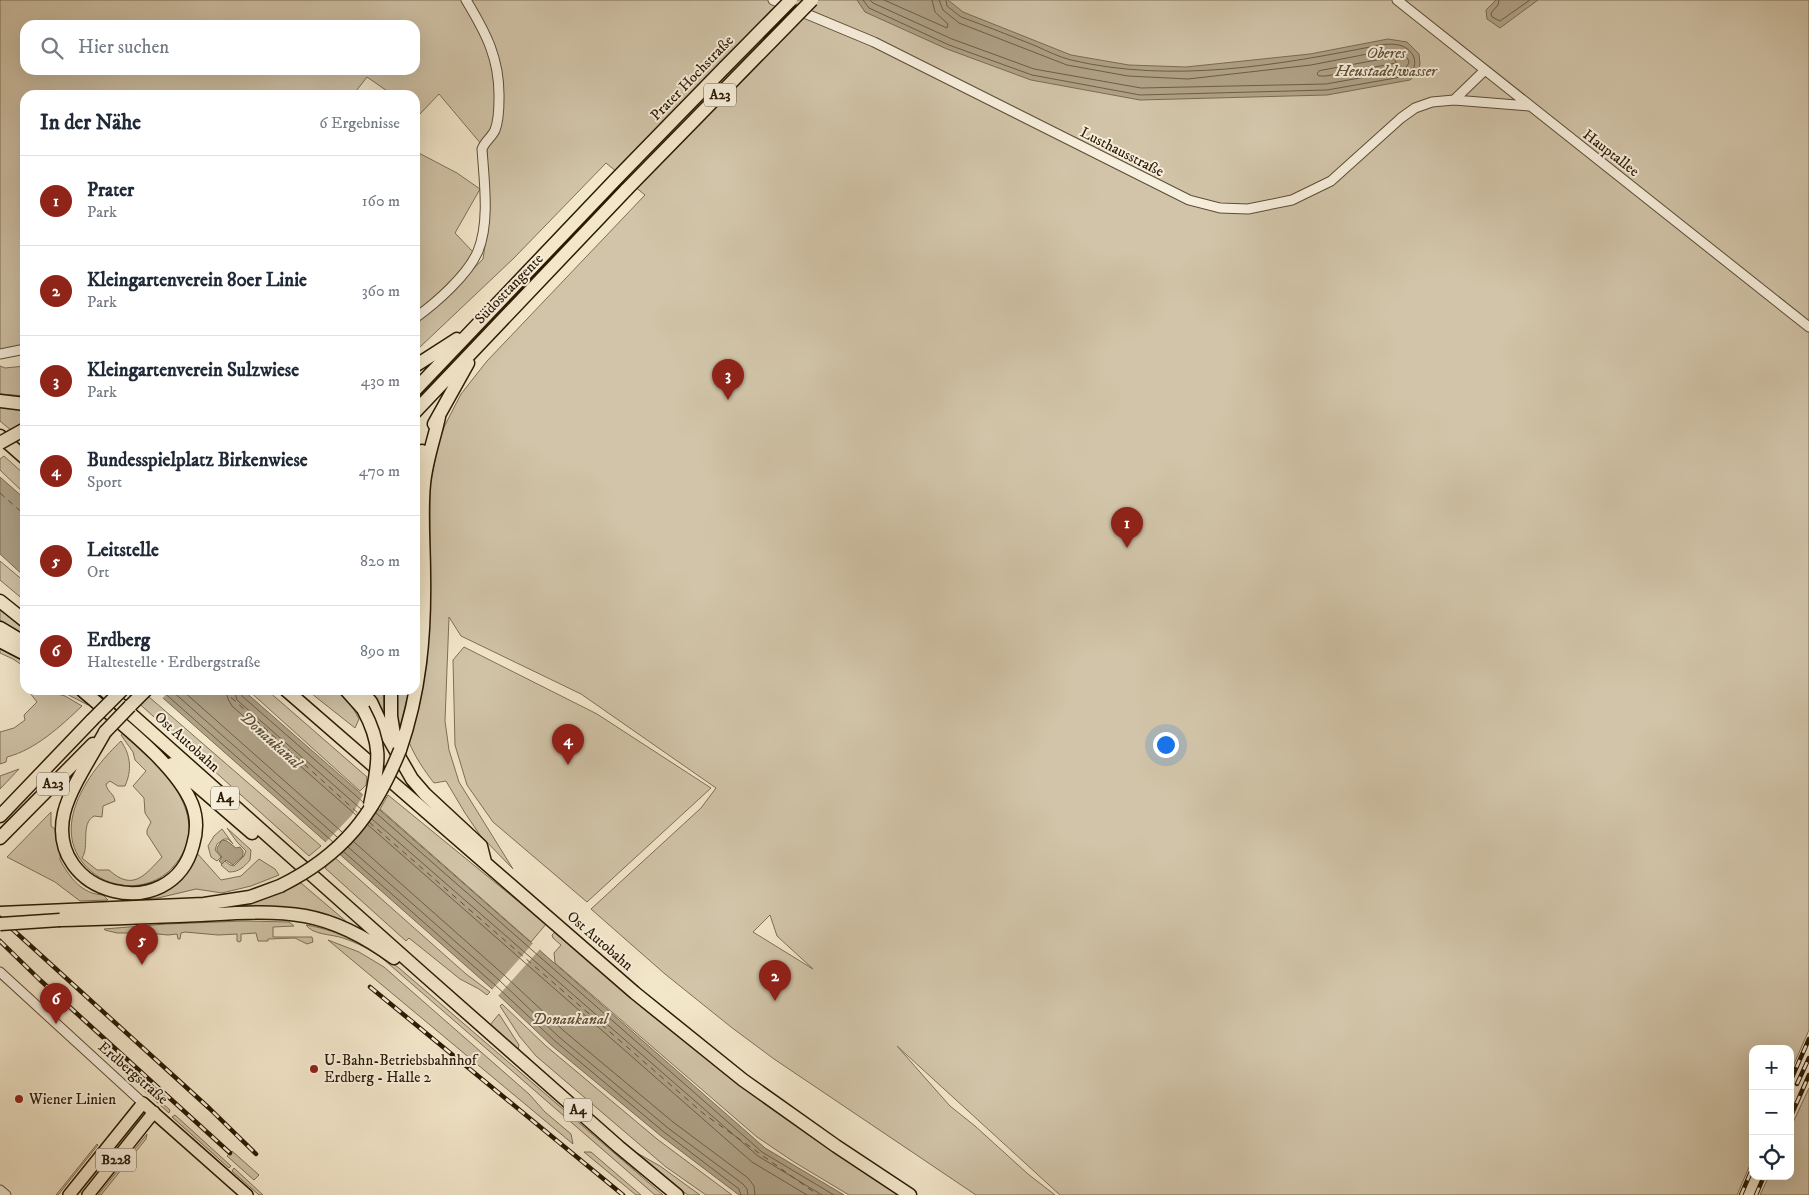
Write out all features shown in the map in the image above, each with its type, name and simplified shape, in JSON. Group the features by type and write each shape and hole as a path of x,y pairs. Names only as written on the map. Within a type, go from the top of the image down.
{"highway":[{"name":"Prater Hochstraße","path":"616,178 791,0"},
{"name":"Prater Hochstraße","path":"627,189 812,0"},
{"name":"Südosttangente","path":"420,385 616,178"},
{"name":"Südosttangente","path":"420,407 627,189"},
{"path":"420,354 476,326"},
{"path":"420,363 476,326"},
{"path":"420,460 430,429 439,417 478,345"},
{"path":"0,401 20,403"},
{"path":"420,668 424,608 424,484 430,450 439,417"},
{"path":"0,443 20,432"},
{"path":"0,436 20,451"},
{"path":"0,600 20,617"},
{"path":"0,628 20,640"},
{"path":"0,642 20,652"},
{"path":"88,695 166,766 182,787 192,805 196,829 194,844 188,860 172,879 150,891 124,894 106,890 88,880 76,868 65,846 62,830 67,805 105,732"},
{"path":"95,695 225,810 407,963 423,974"},
{"name":"Ost Autobahn","path":"110,695 619,1147 677,1195"},
{"name":"A23","path":"0,816 117,695"},
{"name":"A23","path":"1,837 141,695"},
{"name":"Ost Autobahn","path":"292,695 635,993 743,1080 828,1141 910,1195"},
{"path":"350,695 363,709 375,737 378,769 368,814"},
{"path":"365,695 371,702 397,755 418,787 481,846 485,862"},
{"path":"391,695 391,716 397,755"},
{"path":"0,913 218,903 250,897 280,886 310,870 334,852 368,814 393,769 409,725 415,695"},
{"path":"0,924 222,914 305,916 332,924 364,937 414,974 423,974"}],"main road":[{"name":"Erdbergstraße","path":"143,1102 247,1195"},
{"name":"B228","path":"69,1195 143,1102"},
{"name":"B228","path":"88,1195 154,1112"}],"street":[{"path":"420,314 461,276 475,257 484,228 482,149 484,142 495,131 498,114 497,65 488,39 466,0"},
{"name":"Lusthausstraße","path":"773,0 874,42 1189,200 1220,208 1248,209 1292,200 1330,181 1401,118 1415,108 1432,102 1454,100 1529,106"},
{"name":"Hauptallee","path":"1397,0 1809,327"},
{"path":"1454,100 1485,70"},
{"path":"0,354 20,350"},
{"name":"Erdbergstraße","path":"0,972 143,1102"},
{"path":"0,1190 6,1195"}],"shaded area":[{"path":"0,0 1809,0 1809,1030 1794,1064 1794,1045 1749,1045 1749,1167 1737,1195 1060,1195 897,1046 950,1106 1055,1195 976,1195 774,1059 665,974 591,909 701,808 716,788 581,694 461,636 449,617 445,721 449,750 459,782 513,869 480,835 446,781 434,783 420,763 409,742 420,703 427,662 430,604 430,486 438,444 445,425 461,394 487,361 645,195 606,163 514,258 420,347 420,316 461,282 483,259 489,219 487,151 439,94 420,114 420,90 386,90 367,77 357,90 20,90 20,346 0,350","holes":["770,915 777,936 813,969 753,932"]},
{"path":"420,154 457,173 480,189 455,233 473,252 463,269 420,310"},
{"path":"0,366 5,368 20,366 20,396 0,394"},
{"path":"0,406 20,408 20,427 12,431 0,421"},
{"path":"4,456 20,470 20,489 0,470 0,459"},
{"path":"0,561 20,578 20,597 0,580"},
{"path":"0,610 20,626 20,632 0,620"},
{"path":"464,647 597,714 711,788 587,902 493,822 467,785 455,745 453,660"},
{"path":"0,649 20,659 20,664 13,659 0,653"},
{"path":"32,695 61,695 82,706 47,736 28,749 7,757 6,762 0,764 0,732 14,728 25,720 24,715 37,702"},
{"path":"69,695 80,695 91,702 88,705"},
{"path":"130,695 147,695 321,846 309,856"},
{"path":"254,695 273,695 367,777 366,785 360,791"},
{"path":"313,695 342,695 359,719 355,728"},
{"path":"374,695 383,695 384,709 381,709"},
{"path":"395,695 408,695 398,735"},
{"path":"124,732 167,776 186,811 189,830 185,848 168,872 156,880 129,886 100,878 91,871 83,863 74,847 71,831 73,814 87,781 121,741 129,758 129,769 125,786 118,786 110,781 106,784 115,801 103,806 102,817 94,816 87,824 85,848 82,858 97,870 109,870 125,880 132,880 144,875 162,857 147,834 151,822 145,813 144,798 133,786 146,771 135,760 133,752 121,735"},
{"path":"19,769 0,789 0,776"},
{"path":"388,795 546,924 531,942 380,809"},
{"path":"51,812 51,826 56,830 60,860 64,867 77,884 89,892 103,895 108,900 80,901 55,882 7,857"},
{"path":"227,828 251,850 250,860 246,865 233,872 229,872 221,865 225,861 234,866 244,856 246,851"},
{"path":"222,829 233,844 228,839 224,839 217,844 215,850 221,857 217,861 211,857 208,846 214,836"},
{"path":"196,852 221,880 241,876 259,859 275,869 279,875 251,886 222,893 196,889 158,898 135,899 149,895"},
{"path":"333,856 466,974 490,992 487,995 460,979 409,938 406,941 325,868"},
{"path":"301,883 348,924 237,908 237,906 271,896"},
{"path":"244,921 289,922 294,926 273,927 273,937 312,937 313,942 307,944 295,938 258,941 256,933 241,934 241,941 239,942 237,941 237,934 218,935 185,932 181,933 180,939 178,939 177,934 147,933 146,937 138,936 137,933 117,933 104,929 166,924"},
{"path":"306,925 332,931 355,941 399,968 663,1195 655,1195 382,958 353,942 313,931"},
{"path":"555,932 657,1019 762,1102 899,1195 849,1195 757,1137 555,963 554,953 561,945 553,938 552,935"},
{"path":"328,940 359,952 384,967 529,1094 545,1112 571,1134 573,1144"},
{"path":"502,1004 546,1046 657,1139 732,1195 706,1195 666,1167 536,1056 520,1037 500,1006"},
{"path":"499,1014 519,1045 518,1050 490,1025"},
{"path":"143,1086 170,1110 169,1113 141,1088"},
{"path":"1809,1088 1809,1195 1760,1195 1767,1180 1794,1180 1794,1120"},
{"path":"175,1115 231,1166 229,1168 172,1117"},
{"path":"135,1119 140,1123 83,1194 78,1190"},
{"path":"147,1134 146,1139 101,1195 98,1195"},
{"path":"97,1144 58,1195 56,1195"},
{"path":"630,1149 660,1166 700,1195 688,1195"},
{"path":"232,1151 259,1175 254,1180 227,1156"},
{"path":"584,1152 591,1152 641,1195 636,1195"},
{"path":"234,1168 263,1195 259,1195 232,1171"}],"water":[{"name":"Oberes Heustadelwasser","path":"857,0 948,0 963,12 1071,55 1129,65 1186,67 1310,54 1388,39 1407,42 1419,54 1420,64 1417,74 1410,80 1327,95 1140,100 1031,80 947,49 865,12"},
{"path":"1496,0 1538,0 1500,28 1487,19 1486,10"},
{"path":"0,477 20,495 20,572 0,554"},
{"name":"Donaukanal","path":"160,695 249,695 765,1148 844,1195 739,1195 661,1136 551,1045 491,988"},
{"path":"222,840 227,841 236,848 240,847 243,851 243,856 233,865 226,860 222,864 219,861 222,857 217,848"}],"pier":[{"path":"156,695 166,695 161,700"},
{"path":"364,793 378,805 336,855 324,844 352,815"},
{"path":"534,942 541,948 497,997 491,991"}],"ferry route":[{"path":"0,493 20,511"},
{"path":"228,695 360,815"},
{"path":"369,822 704,1114 818,1195"}],"railway":[{"path":"0,918 209,1108 256,1154"},
{"path":"0,941 40,980 230,1153"},
{"path":"370,987 623,1195"},
{"path":"1794,1073 1809,1039"},
{"path":"1797,1084 1809,1058"},
{"path":"1794,1109 1809,1075"},
{"path":"1741,1195 1749,1176"},
{"path":"1756,1195 1762,1180"}],"place":[{"name":"Kleingartenverein Sulzwiese","path":"728,400"},
{"name":"Prater","path":"1127,548"},
{"name":"Bundesspielplatz Birkenwiese","path":"568,765"},
{"name":"Leitstelle","path":"142,965"},
{"name":"Kleingartenverein 80er Linie","path":"775,1001"},
{"name":"Erdberg","path":"56,1024"},
{"name":"U-Bahn-Betriebsbahnhof Erdberg - Halle 2","path":"314,1069"},
{"name":"Wiener Linien","path":"19,1099"}]}
